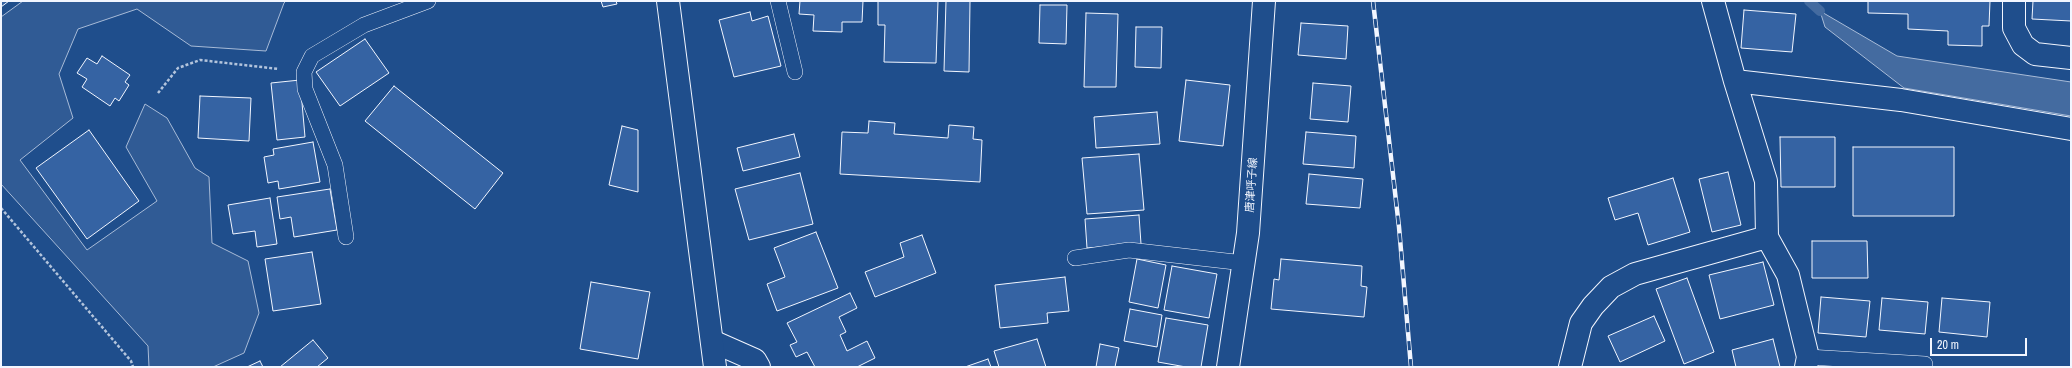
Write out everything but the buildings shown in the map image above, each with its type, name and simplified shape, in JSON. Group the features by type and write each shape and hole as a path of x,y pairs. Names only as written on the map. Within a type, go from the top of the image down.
{"street":[{"path":"668,1 712,341 714,367"},
{"name":"唐津呼子線","path":"1228,367 1248,233 1264,1"},
{"path":"1713,1 1735,82 1766,181 1767,237 1788,275 1807,362"},
{"path":"2014,1 2014,28 2023,45 2035,54 2071,58"},
{"path":"1735,82 1901,100 2071,129"},
{"path":"1570,367 1581,323 1593,306 1611,287 1635,274 1767,237"},
{"path":"712,341 755,360 759,367"}],"lane":[{"path":"346,237 335,165 305,89 304,72 312,56 364,25 428,1"},
{"path":"778,1 795,72"},
{"path":"1075,258 1129,250 1244,262"},
{"path":"1807,362 1925,364"}],"path":[{"path":"158,93 178,68 200,60 304,72"},
{"path":"1,208 132,361 133,367"}],"shaded area":[{"path":"23,1 286,1 266,51 191,46 137,9 78,29 59,74 73,118 20,160 87,250 157,201 126,147 145,104 167,118 195,168 209,177 212,243 248,261 259,313 244,353 213,367 149,367 148,346 1,184 1,17"},
{"path":"1820,11 1897,56 2071,82 2071,116 1904,88 1825,27"}],"waterway":[{"path":"1809,1 1820,11"}],"railway":[{"path":"1373,1 1399,227 1411,367"}]}
